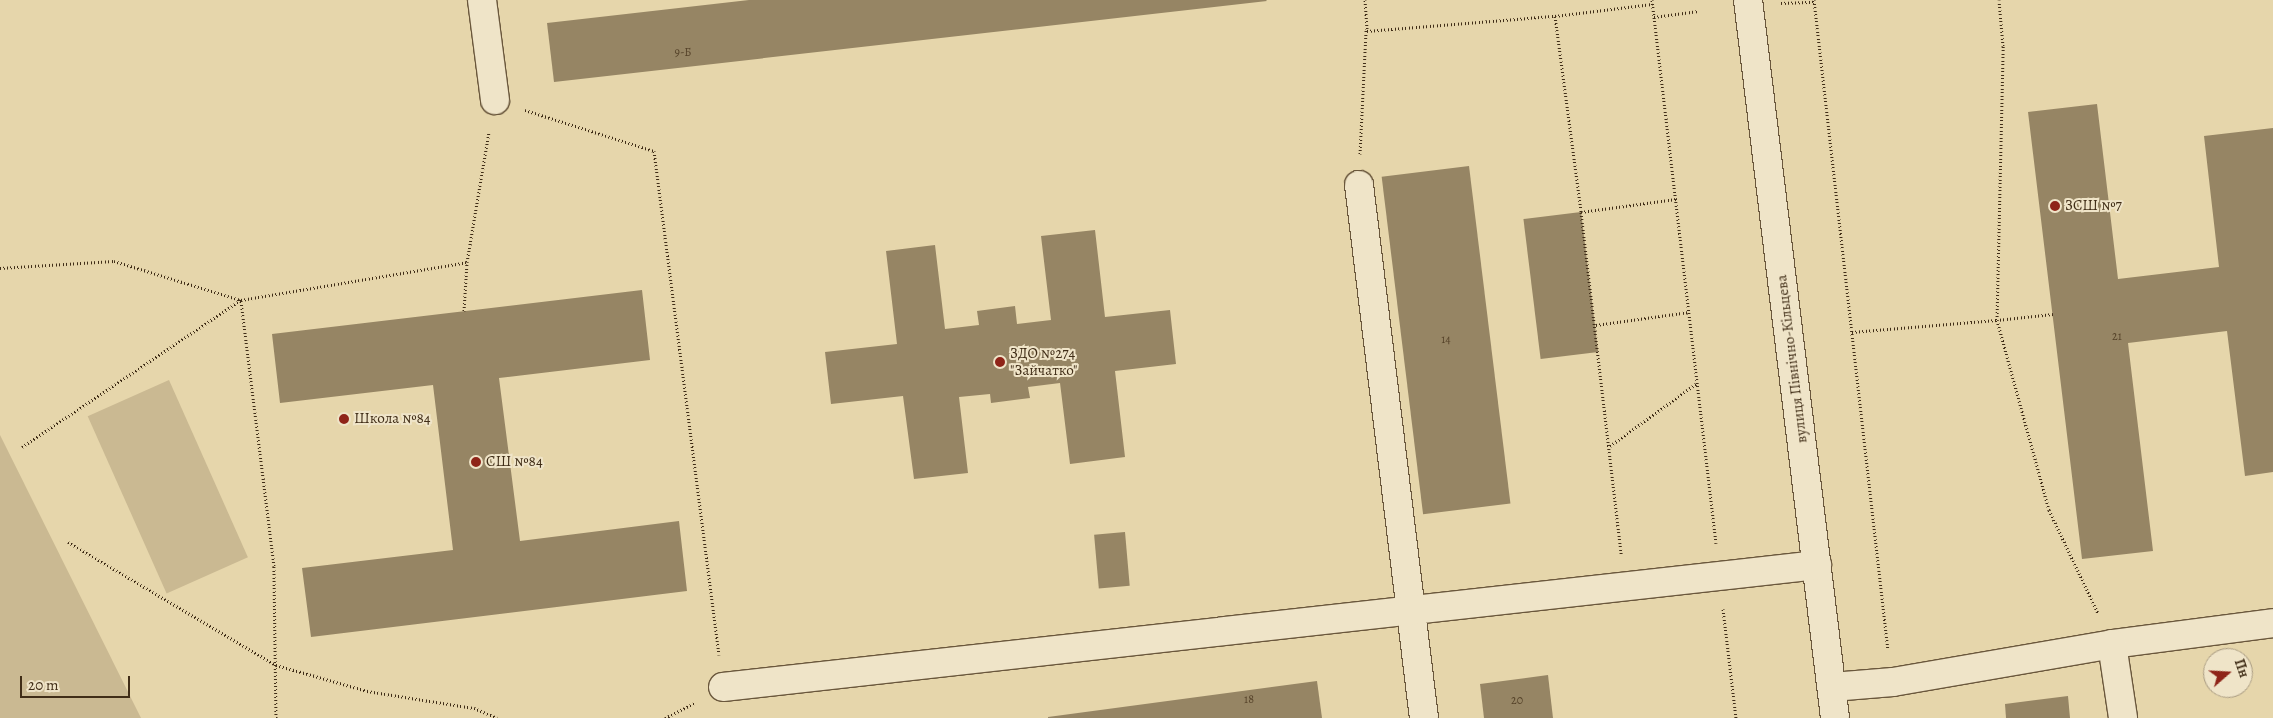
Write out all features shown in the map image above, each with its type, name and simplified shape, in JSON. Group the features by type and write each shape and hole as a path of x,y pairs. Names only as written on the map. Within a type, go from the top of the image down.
{"street":[{"path":"482,0 495,100"},
{"name":"вулиця Північно-Кільцева","path":"1748,0 1835,718"},
{"path":"1359,184 1424,718"},
{"path":"723,687 1817,565"},
{"path":"1832,687 1893,682 2112,644 2273,623"},
{"path":"2112,644 2123,718"}],"path":[{"path":"1365,0 1367,31 1555,16 1652,2 1736,718"},
{"path":"1999,0 2003,46 1997,320 2049,510 2112,644"},
{"path":"1781,3 1814,1 1893,682"},
{"path":"1654,17 1699,11"},
{"path":"1555,16 1596,325 1624,587"},
{"path":"1359,184 1366,21"},
{"path":"464,312 466,262 495,100 654,151 723,687"},
{"path":"1580,212 1676,199"},
{"path":"0,268 114,261 241,300"},
{"path":"22,447 241,300 466,262"},
{"path":"241,300 274,566 276,718"},
{"path":"1596,325 1689,312"},
{"path":"1852,332 2052,314"},
{"path":"1609,446 1698,383"},
{"path":"68,542 276,664 366,691 474,708 497,718"}],"shaded area":[{"path":"169,380 248,557 167,593 88,416"},
{"path":"0,435 141,718 0,718"}],"building":[{"path":"749,0 1267,1 554,82 547,23"},
{"path":"2097,104 2118,279 2219,267 2204,136 2273,128 2273,472 2245,476 2227,331 2128,343 2153,551 2082,559 2028,112"},
{"path":"1469,166 1510,503 1423,514 1382,177"},
{"path":"1581,212 1598,352 1541,359 1523,219"},
{"name":"ЗДО №274 \"Зайчатко\"","path":"1095,230 1105,317 1170,310 1176,364 1115,371 1125,457 1070,464 1060,383 1028,387 1030,398 991,403 990,394 959,397 968,473 914,479 903,396 831,404 825,352 897,344 886,251 935,245 945,329 979,325 977,311 1015,306 1017,324 1051,320 1041,236"},
{"name":"СШ №84","path":"642,290 650,360 499,378 520,541 679,521 687,591 311,637 302,568 453,550 433,385 280,403 272,334"},
{"path":"1125,532 1130,586 1099,588 1094,535"},
{"path":"1548,675 1553,718 1484,718 1480,684"},
{"path":"1317,681 1322,718 1048,718 1048,717"},
{"path":"2068,696 2070,718 2006,718 2005,704"}],"place":[{"name":"ЗСШ №7","path":"2055,206"},
{"name":"ЗДО №274 \"Зайчатко\"","path":"1000,362"},
{"name":"Школа №84","path":"344,419"},
{"name":"СШ №84","path":"476,462"}]}
